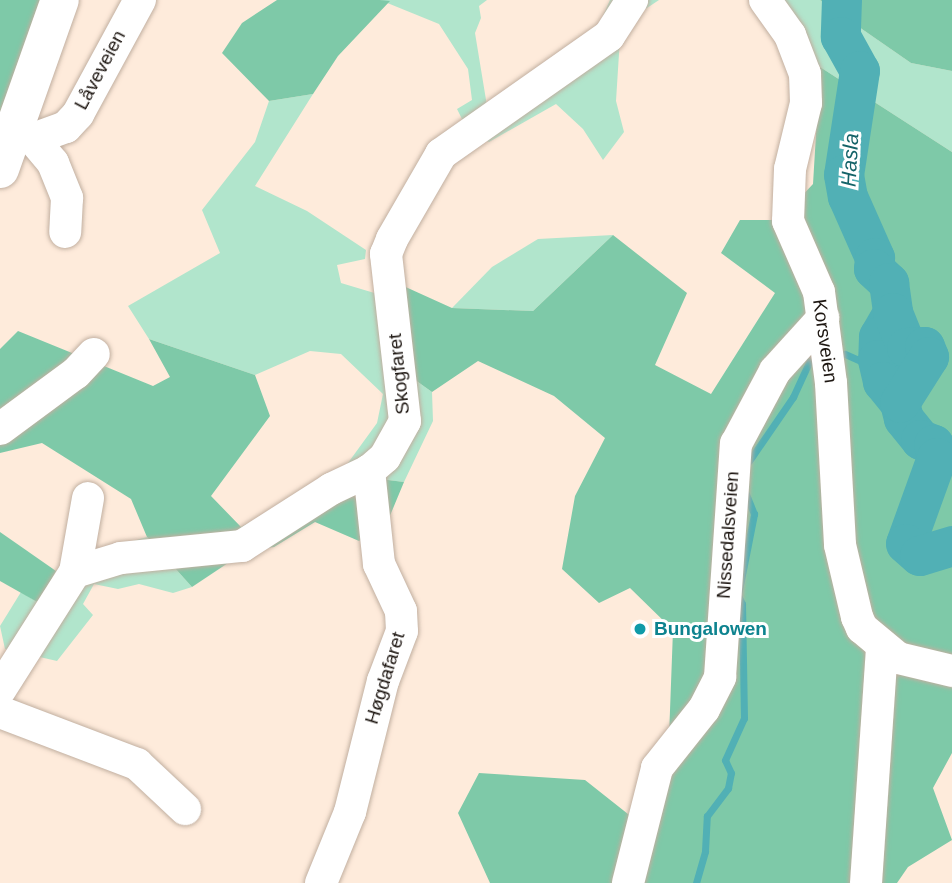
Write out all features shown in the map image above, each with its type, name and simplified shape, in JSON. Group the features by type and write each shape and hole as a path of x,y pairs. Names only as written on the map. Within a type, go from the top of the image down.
{"main road":[{"path":"0,169 24,135 60,0"}],"street":[{"name":"Låveveien","path":"24,135 66,127 78,114 140,0"},
{"name":"Skogfaret","path":"75,572 121,558 242,546 372,485 405,421 386,254 410,206 441,154 457,139 609,36 632,0"},
{"name":"Korsveien","path":"765,0 790,35 805,74 806,103 790,169 787,213 819,292 831,383 839,545 857,617 882,647 920,665 952,671"},
{"path":"24,135 53,163 67,198 65,232"},
{"name":"Nissedalsveien","path":"628,883 657,768 704,709 720,677 736,444 775,371 823,318"},
{"path":"0,429 76,373 94,354"},
{"name":"Høgdafaret","path":"321,883 350,812 383,681 402,631 401,611 379,564 372,485"},
{"path":"0,690 75,572 88,498"},
{"path":"866,883 882,647"},
{"path":"0,712 136,764 185,809"}],"green space":[{"path":"0,0 68,0 0,118"},
{"path":"277,0 390,1 338,56 313,94 269,101 222,53 242,23"},
{"path":"380,0 487,0 479,6 481,18 475,33 488,112 580,67 610,0 659,0 635,16 620,38 616,101 624,132 603,160 583,129 556,104 489,142 477,136 465,125 457,109 472,100 468,69 439,24"},
{"path":"760,0 820,0 911,63 952,71 952,152 820,67"},
{"path":"820,0 952,0 952,71 911,63"},
{"path":"820,67 952,152 952,753 933,788 952,840 908,867 897,883 490,883 458,813 479,773 585,780 633,818 669,737 673,630 630,588 599,603 562,569 575,496 605,438 554,396 478,361 432,392 383,357 399,284 452,308 533,311 613,235 687,293 655,365 711,394 775,293 721,253 740,220 779,220 813,184"},
{"path":"313,94 255,186 307,211 366,250 365,259 337,265 341,283 381,295 383,357 432,392 433,421 404,482 340,474 377,423 383,394 341,354 310,351 255,375 149,339 128,306 220,253 202,210 255,142 269,101"},
{"path":"613,235 533,311 452,308 492,267 538,239"},
{"path":"18,331 153,386 170,377 149,339 255,375 270,416 211,496 241,527 340,474 404,482 389,518 359,541 315,522 274,547 246,551 192,587 147,537 131,499 42,443 0,453 0,349"},
{"path":"0,532 56,571 39,603 0,581"},
{"path":"147,537 192,587 173,593 139,584 118,589 94,584 83,604 93,615 57,661 5,649 0,626 21,592 39,603 56,571 83,555"}],"waterway":[{"name":"Hasla","path":"842,0 841,37 860,71 844,175 848,197 875,258 874,269 889,283 893,313 879,337 878,360 883,382 900,403 904,419 921,440 934,445 937,458 906,544 920,556 952,546"},
{"name":"Hasla","path":"893,313 907,348 925,347 929,357 900,403"},
{"path":"845,354 867,364 878,360"},
{"path":"749,461 793,397 810,360"},
{"path":"696,883 705,851 707,816 728,788 731,773 725,760 744,718 742,604 738,595 754,514 746,494"}],"place":[{"name":"Bungalowen","path":"640,629"}]}
